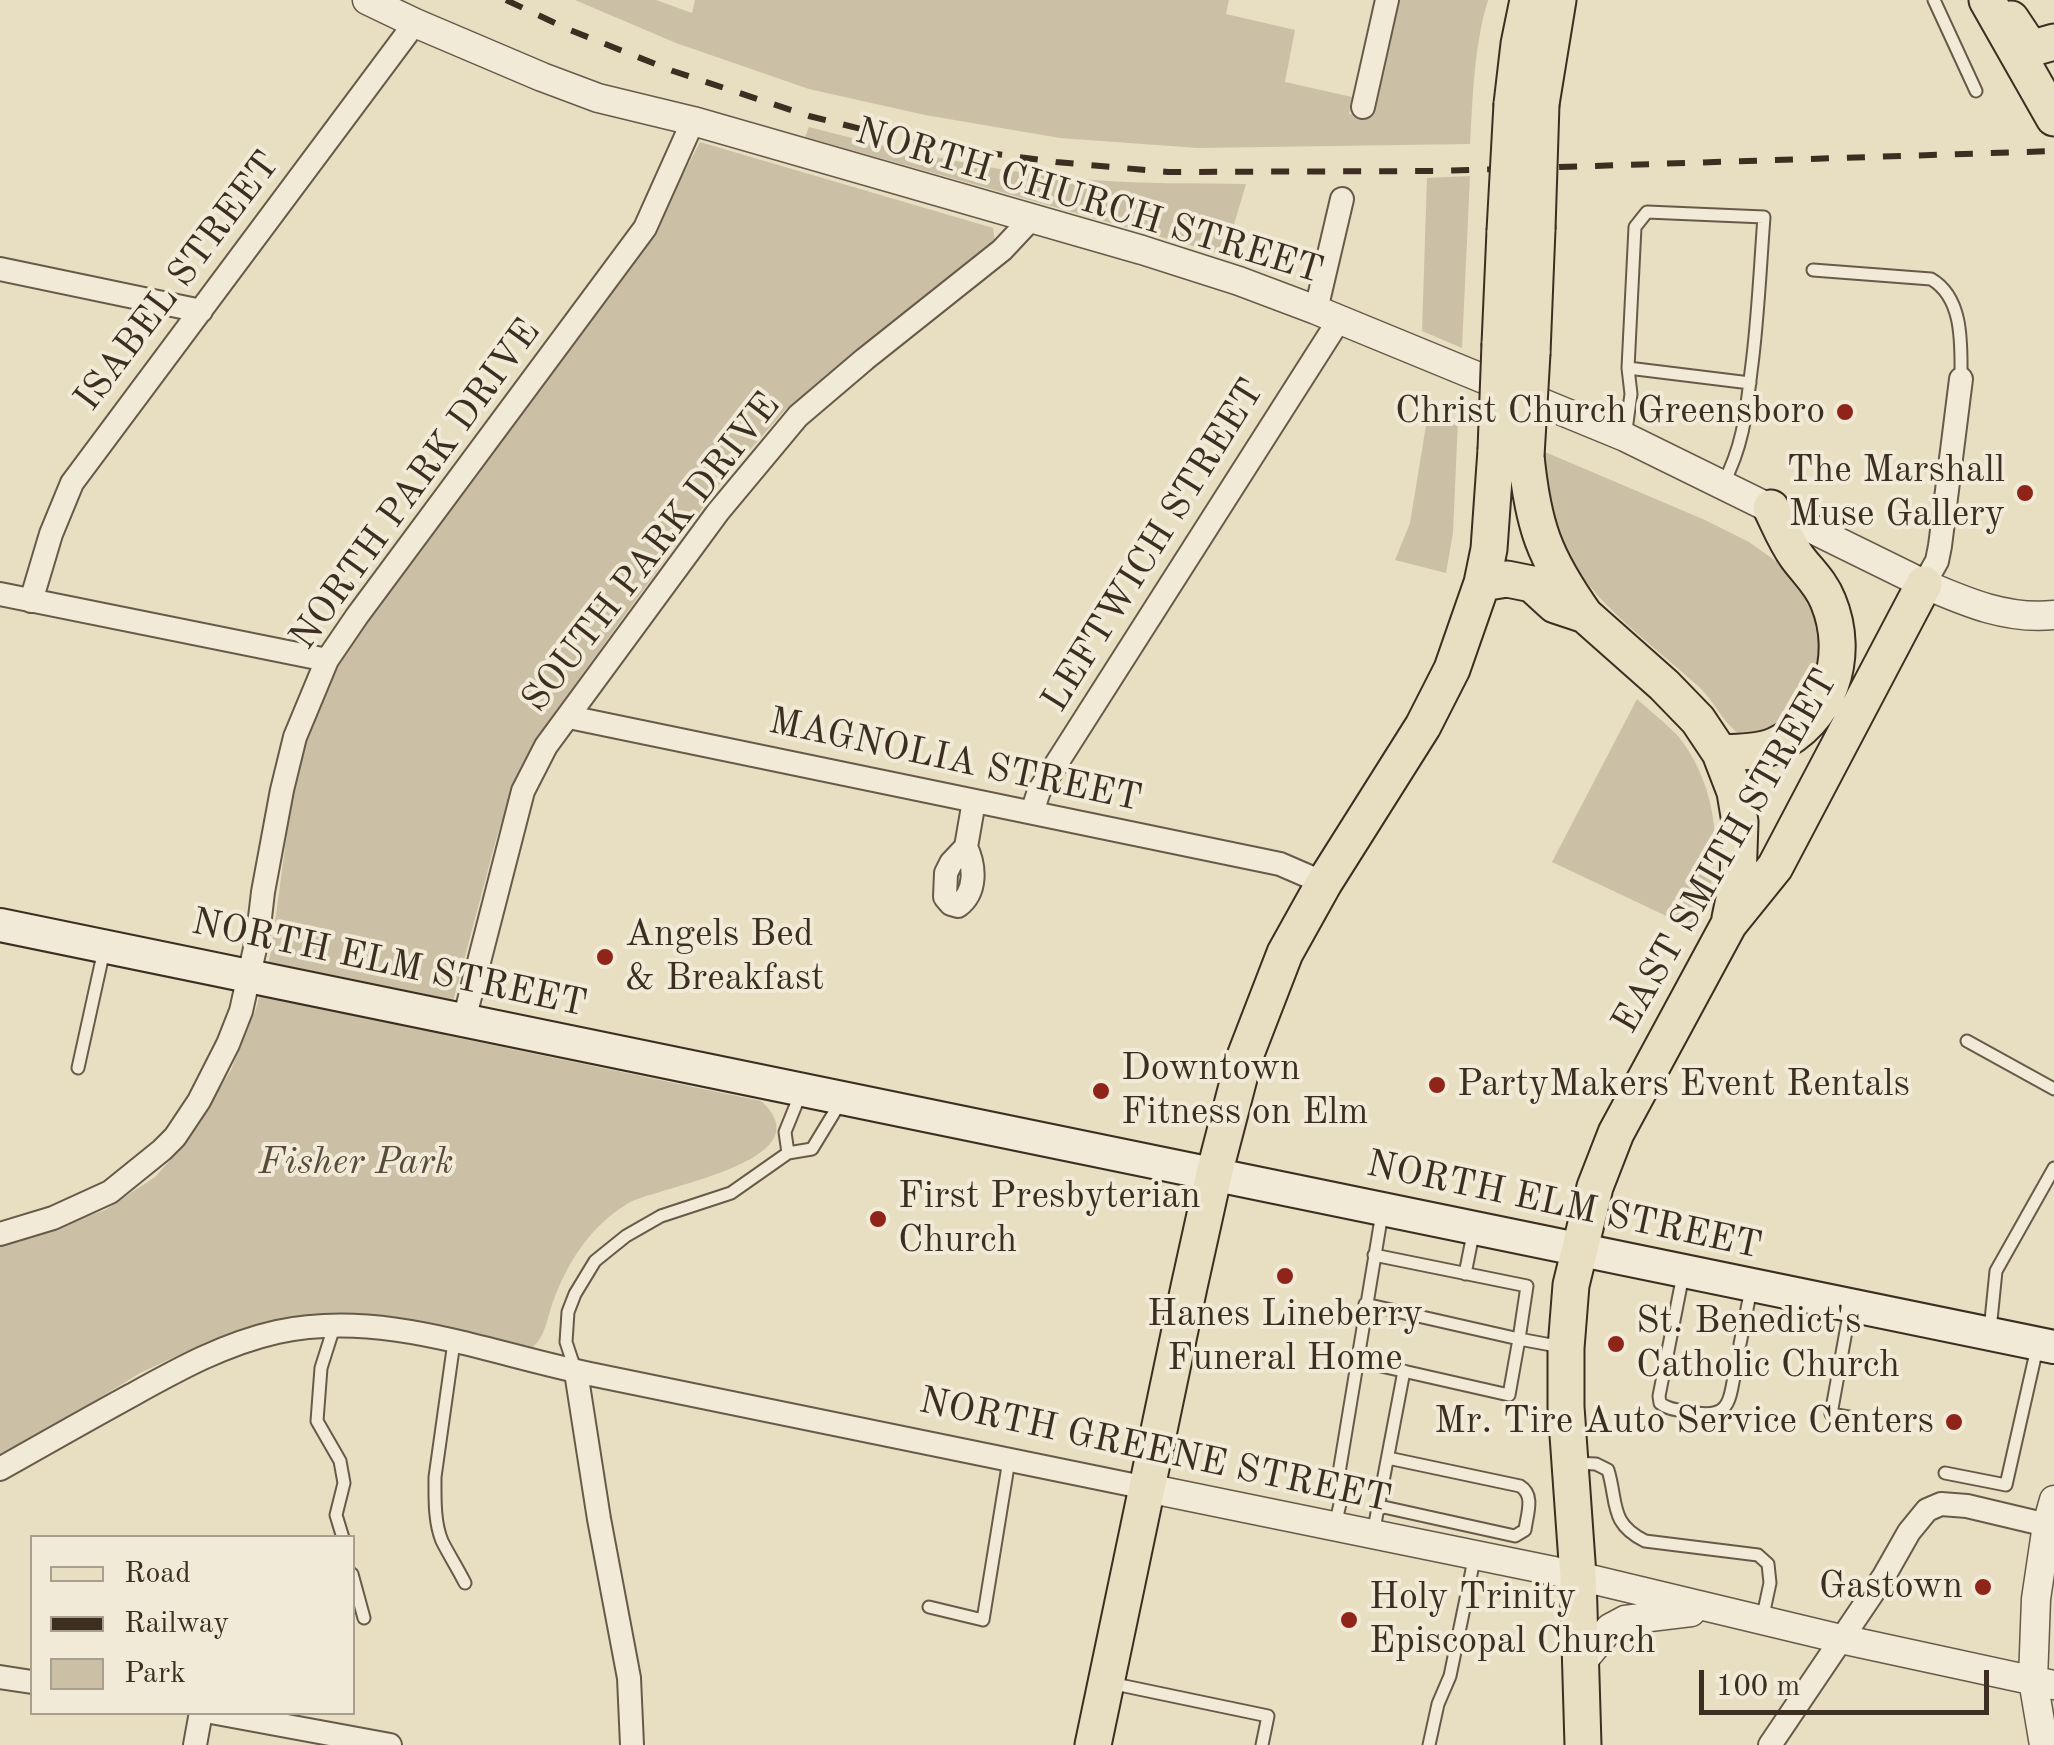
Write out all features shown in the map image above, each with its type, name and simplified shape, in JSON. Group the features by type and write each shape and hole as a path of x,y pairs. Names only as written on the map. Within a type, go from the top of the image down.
{"main road":[{"path":"1093,1745 1214,1174 1254,1028 1286,953 1324,883 1438,699 1464,640 1482,583 1511,453 1526,104 1519,44 1528,0"},
{"path":"1526,104 1549,44 1558,0"},
{"path":"1986,0 2054,118"},
{"path":"2000,0 2028,46 2051,50"},
{"path":"2018,0 2051,50"},
{"path":"1511,453 1546,554 1564,586 1585,616 1698,720 1720,753 1735,792 1740,822 1738,880 1729,924"},
{"path":"1720,753 1774,746 1804,727 1829,691 1838,660 1838,629 1828,601 1820,584 1796,556 1771,508"},
{"path":"1482,583 1506,579 1532,584 1555,605 1585,616"},
{"name":"EAST SMITH STREET","path":"1583,1745 1566,1348 1578,1249 1595,1187 1616,1133 1729,924 1775,868 1924,584"},
{"name":"NORTH ELM STREET","path":"0,924 2046,1346"}],"street":[{"name":"NORTH CHURCH STREET","path":"367,0 598,98 692,121 1223,276 1625,437 1924,584 1990,610 2018,615 2054,614"},
{"path":"1362,107 1386,0"},
{"name":"ISABEL STREET","path":"31,601 72,483 414,23"},
{"name":"NORTH PARK DRIVE","path":"0,1234 53,1218 110,1192 175,1137 199,1101 239,1017 294,737 327,660 645,228 692,121"},
{"name":"LEFTWICH STREET","path":"1032,812 1039,791 1328,315 1342,199"},
{"name":"SOUTH PARK DRIVE","path":"464,1020 524,791 546,746 718,512 798,416 1002,250 1032,218"},
{"path":"0,269 201,310"},
{"name":"EAST SMITH STREET","path":"1924,584 1940,546 1961,379"},
{"path":"0,594 327,660"},
{"name":"MAGNOLIA STREET","path":"569,717 1280,864 1324,883"},
{"path":"966,847 974,801"},
{"name":"NORTH GREENE STREET","path":"0,1469 202,1356 240,1342 280,1332 334,1327 406,1330 576,1372 1373,1534 1450,1536 1475,1554 2043,1683"},
{"path":"576,1372 630,1678 632,1745"},
{"path":"1770,1745 1884,1576 1909,1532 1927,1510 1942,1504 2050,1512 2036,1599 2044,1745"},
{"name":"NORTH GREENE STREET","path":"1581,1663 1610,1628 1625,1620 1718,1610"},
{"path":"0,1677 30,1682"},
{"path":"194,1745 200,1715"},
{"path":"226,1715 390,1745"}],"lane":[{"path":"1934,0 1976,90"},
{"path":"1625,437 1632,394 1628,368 1635,227 1647,212 1764,217 1743,436 1723,484"},
{"path":"1813,270 1937,282 1956,308 1961,379"},
{"path":"1628,368 1750,383"},
{"path":"78,1068 105,946"},
{"path":"1967,1040 2054,1088"},
{"path":"788,1153 785,1132 802,1090"},
{"path":"576,1372 566,1342 568,1312 595,1261 626,1236 661,1216 731,1193 788,1153 812,1149 843,1099"},
{"path":"1990,1334 1996,1270 2054,1168"},
{"path":"1335,1526 1340,1504 1337,1486 1383,1209"},
{"path":"1465,1274 1474,1228"},
{"path":"1358,1361 1509,1395 1519,1339 1526,1286 1374,1254"},
{"path":"1684,1271 1660,1403 1665,1408 1707,1416 1716,1414 1728,1403 1736,1366"},
{"path":"1740,1344 1752,1285"},
{"path":"1366,1304 1566,1348"},
{"path":"1850,1305 1830,1414 1894,1425"},
{"path":"334,1327 321,1368 317,1421 340,1461 344,1483 336,1514 341,1535"},
{"path":"454,1342 435,1498 442,1540 464,1584"},
{"path":"1945,1473 2006,1485 2046,1346"},
{"path":"1373,1534 1404,1371"},
{"path":"1378,1506 1450,1536 1515,1536 1525,1530 1530,1496 1520,1486 1388,1458"},
{"path":"929,1607 983,1620 1009,1460"},
{"path":"1572,1463 1596,1464 1608,1470 1617,1516 1628,1532 1645,1541 1758,1555 1768,1564 1770,1582 1762,1620"},
{"path":"1430,1745 1438,1704 1450,1676 1475,1554"},
{"path":"355,1585 364,1618"},
{"path":"1106,1682 1268,1716 1262,1745"}],"green space":[{"path":"575,0 656,0 692,13 695,0 1229,0 1226,14 1295,30 1285,82 1352,97 1349,114 1375,111 1399,0 1488,0 1477,53 1470,144 1198,148 1060,138 925,115 809,89 676,43"},
{"path":"809,127 914,152 1057,177 1246,184 1225,255 805,137"},
{"name":"Fisher Park","path":"700,142 993,228 995,241 785,410 719,485 542,730 513,788 497,836 444,1035 761,1101 776,1122 773,1140 756,1156 730,1169 643,1197 614,1213 583,1245 567,1271 544,1331 533,1347 405,1319 338,1316 283,1321 207,1342 140,1373 0,1459 0,1245 105,1210 155,1177 183,1146 231,1070 256,1009 271,952 292,796 306,737 328,681 355,637 610,293 664,211"},
{"path":"1470,176 1462,348 1422,331 1427,178"},
{"path":"1429,407 1458,420 1453,533 1446,573 1395,560 1410,523"},
{"path":"1545,452 1705,520 1749,542 1787,569 1814,605 1823,640 1821,669 1811,694 1777,730 1742,736 1735,731 1703,691 1602,600 1565,550 1553,522 1546,490"},
{"path":"1637,699 1678,736 1690,752 1707,791 1715,853 1709,893 1696,930 1552,862"}],"railway":[{"path":"506,0 673,71 809,116 922,144 1056,162 1168,172 1437,171 2054,151"}],"place":[{"name":"Christ Church Greensboro","path":"1845,412"},
{"name":"The Marshall Muse Gallery","path":"2025,493"},
{"name":"Angels Bed & Breakfast","path":"605,957"},
{"name":"PartyMakers Event Rentals","path":"1437,1085"},
{"name":"Downtown Fitness on Elm","path":"1101,1091"},
{"name":"First Presbyterian Church","path":"878,1219"},
{"name":"Hanes Lineberry Funeral Home","path":"1285,1276"},
{"name":"St. Benedict's Catholic Church","path":"1616,1344"},
{"name":"Mr. Tire Auto Service Centers","path":"1954,1422"},
{"name":"Gastown","path":"1983,1587"},
{"name":"Holy Trinity Episcopal Church","path":"1349,1620"}]}
